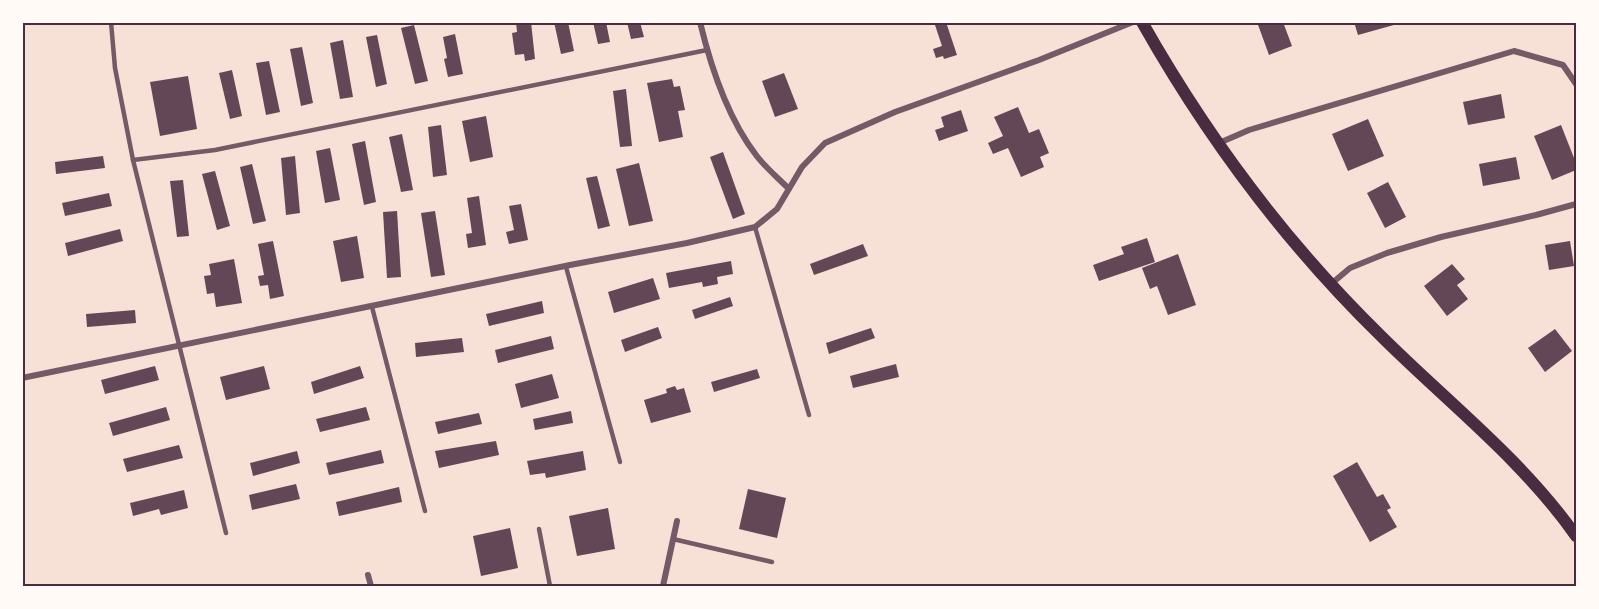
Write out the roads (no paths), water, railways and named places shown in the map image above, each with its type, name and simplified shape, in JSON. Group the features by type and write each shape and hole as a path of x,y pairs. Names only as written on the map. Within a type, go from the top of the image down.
{"main road":[{"path":"1142,22 1169,70 1218,144 1259,199 1331,284 1380,335 1529,477 1562,515 1576,536"}],"street":[{"path":"700,22 707,50 728,107 743,135 763,164 788,188"},
{"path":"22,378 687,243 755,227 777,209 788,188 807,161 825,142 895,112 1039,60 1133,22"},
{"path":"1218,144 1249,130 1514,51 1563,65 1576,84"},
{"path":"1331,284 1350,268 1387,253 1441,237 1576,204"},
{"path":"663,586 677,521"},
{"path":"368,575 371,586"}],"lane":[{"path":"111,22 114,68 133,160 226,533"},
{"path":"133,160 215,150 707,50"},
{"path":"755,227 809,415"},
{"path":"566,267 620,462"},
{"path":"372,307 425,511"},
{"path":"539,529 550,586"},
{"path":"673,538 772,562"}]}
